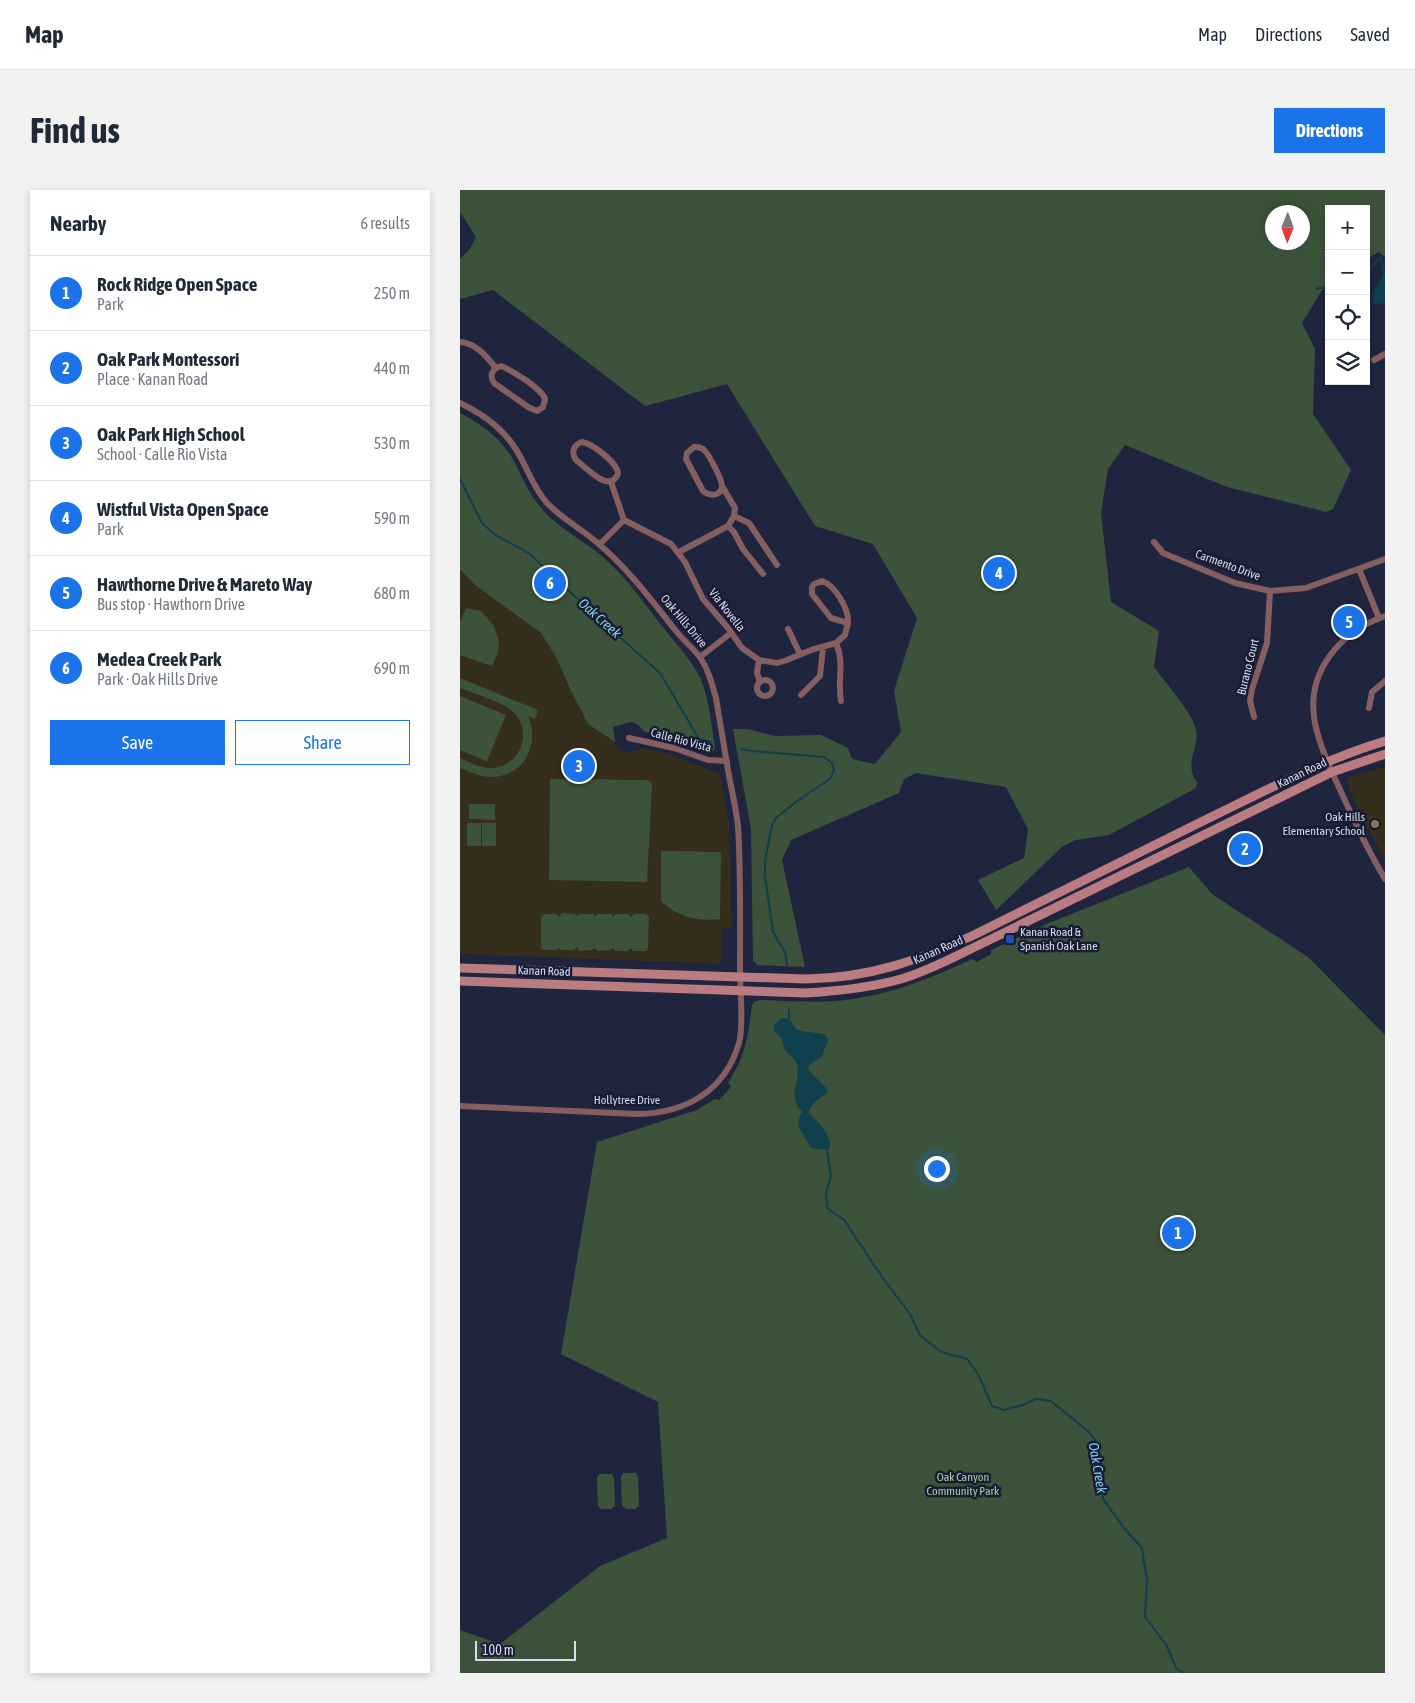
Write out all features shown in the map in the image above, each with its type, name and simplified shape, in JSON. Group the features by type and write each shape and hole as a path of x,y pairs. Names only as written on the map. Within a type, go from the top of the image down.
{"main road":[{"name":"Kanan Road","path":"460,968 806,979 846,977 877,971 933,953 974,935 1243,801 1328,762 1385,742"},
{"name":"Kanan Road","path":"460,981 806,993 831,992 879,984 918,973 979,946 1332,772 1385,754"}],"street":[{"path":"460,342 467,342 475,346 487,356 496,368"},
{"path":"1374,360 1385,354"},
{"path":"502,366 510,370 542,392 545,399 543,407 537,411 528,407 494,383 491,375 496,368 502,366"},
{"name":"Oak Hills Drive","path":"460,404 477,412 497,426 514,446 535,486 546,502 562,517 600,544 630,573 700,657 712,682 738,829 741,990"},
{"path":"582,442 588,443 615,465 618,474 616,479 611,482 603,481 576,460 573,453 576,445 582,442"},
{"path":"679,552 728,526 734,516 735,508 705,451 699,447 690,449 686,459 703,491 708,495 714,495 719,493 722,486"},
{"path":"600,544 624,520 611,482"},
{"path":"734,516 749,523 777,565"},
{"name":"Via Novella","path":"624,520 663,539 679,552 703,599 742,648 759,660"},
{"path":"728,526 763,574"},
{"name":"Carmento Drive","path":"1154,542 1164,553 1235,583 1270,591 1306,588 1385,559"},
{"path":"1359,569 1382,617 1360,627 1342,640 1328,657 1318,678 1314,699 1314,722 1332,772 1358,829 1385,879"},
{"path":"760,682 757,673 759,660 777,662 787,660 836,643 845,635 848,623 844,604 827,583 817,582 814,584 812,594 830,617 834,620 848,623"},
{"name":"Burano Court","path":"1254,717 1250,701 1267,643 1270,591"},
{"path":"788,629 800,654"},
{"path":"700,657 731,633"},
{"path":"836,643 842,657 839,684 841,700"},
{"path":"801,695 820,676 823,648"},
{"path":"1369,708 1372,692 1385,681"},
{"name":"Calle Rio Vista","path":"629,738 674,748 708,760 727,762"},
{"name":"Hollytree Drive","path":"460,1106 638,1114 664,1112 691,1103 704,1095 728,1068 738,1045 741,990"}],"shaded area":[{"path":"460,569 475,585 541,633 557,659 588,724 615,742 620,750 631,752 643,748 670,754 718,773 729,824 732,927 722,928 721,964 460,954"},
{"name":"Oak Hills Elementary School","path":"1385,767 1385,860 1359,812 1347,783 1351,776"}],"green space":[{"path":"460,190 1385,190 1385,257 1379,252 1370,257 1370,205 1325,205 1325,286 1302,323 1315,349 1313,414 1351,470 1333,509 1326,512 1227,487 1125,445 1108,469 1101,513 1111,602 1159,631 1154,667 1184,706 1196,729 1197,736 1192,769 1197,782 1196,788 1109,835 1076,840 1063,846 996,910 978,880 1024,858 1028,829 1006,787 916,773 904,779 899,793 791,840 782,860 805,967 758,965 753,961 751,829 733,729 748,729 775,736 821,735 848,748 852,759 875,764 901,732 894,691 917,618 873,544 815,526 727,384 645,406 493,290 460,299 460,259 470,249 476,237 460,212"},
{"path":"460,413 484,428 505,447 530,493 542,509 556,523 597,552 613,566 685,654 698,673 704,688 710,713 714,751 703,751 681,741 645,732 637,724 631,722 613,727 615,742 588,724 557,659 541,633 475,585 460,569"},
{"path":"466,608 481,611 494,626 499,641 498,652 492,666 460,655 460,622"},
{"path":"460,678 538,710 535,719 528,716 532,737 531,747 527,756 522,764 505,775 485,777 460,768 460,758 484,767 503,766 517,754 523,737 519,719 512,711 494,701 460,688"},
{"path":"460,696 506,715 487,761 460,750"},
{"path":"550,779 648,780 652,784 647,882 549,880"},
{"path":"469,804 495,804 495,820 469,819"},
{"path":"467,823 481,823 481,846 467,846"},
{"path":"482,823 496,823 496,846 482,846"},
{"path":"661,851 719,852 721,854 720,919 705,920 682,915 662,902"},
{"name":"Oak Canyon Community Park","path":"1189,867 1212,894 1308,957 1385,1035 1385,1673 460,1673 460,1630 500,1644 600,1566 667,1538 658,1402 561,1354 597,1142 697,1110 715,1099 719,1100 731,1087 728,1083 739,1064 754,1002 760,1000 837,1001 872,996 906,986 972,959 977,962 991,954 991,950 1049,923"},
{"path":"562,913 575,914 577,916 580,914 593,914 595,917 598,914 611,914 613,917 616,914 628,914 631,917 634,914 646,914 649,917 648,948 646,951 633,951 631,948 628,951 615,951 613,948 598,951 595,948 579,951 577,947 574,950 562,950 559,948 556,950 544,950 541,948 541,917 544,914 557,914 559,917"},
{"path":"623,1473 636,1473 638,1478 639,1506 635,1509 626,1509 622,1506 621,1477"},
{"path":"599,1474 612,1474 614,1479 615,1506 611,1509 601,1509 598,1506 597,1478"}],"water":[{"path":"1383,273 1385,273 1385,303 1377,304 1373,302 1374,288 1381,280"},
{"path":"784,1018 789,1019 796,1029 824,1034 828,1040 822,1056 809,1065 808,1070 827,1089 827,1093 809,1110 809,1114 820,1124 826,1133 830,1143 830,1147 827,1150 811,1148 799,1127 799,1118 802,1112 797,1106 794,1094 798,1071 797,1064 786,1052 781,1037 774,1031 774,1025"}],"waterway":[{"path":"1370,269 1381,257 1384,273"},
{"path":"1316,289 1325,287"},
{"name":"Oak Creek","path":"460,479 482,523 494,534 530,554 660,673 699,739 712,742"},
{"name":"Oak Creek","path":"741,749 824,757 832,763 834,770 830,779 797,801 776,818 772,825 765,861 765,876 773,932 785,952 787,965"},
{"name":"Oak Creek","path":"789,1010 789,1019"},
{"name":"Oak Creek","path":"827,1150 831,1176 826,1193 827,1208 844,1220 882,1277 910,1314 920,1335 941,1352 967,1359 978,1374 992,1406 1004,1410 1036,1399 1051,1401 1089,1432 1096,1442 1103,1499 1124,1528 1142,1548 1147,1581 1145,1617 1167,1646 1176,1668 1184,1673"}],"place":[{"name":"Wistful Vista Open Space","path":"999,573"},
{"name":"Medea Creek Park","path":"550,583"},
{"name":"Hawthorne Drive & Mareto Way","path":"1349,622"},
{"name":"Oak Park High School","path":"579,766"},
{"name":"Oak Hills Elementary School","path":"1375,824"},
{"name":"Oak Park Montessori","path":"1245,849"},
{"name":"Kanan Road & Spanish Oak Lane","path":"1010,939"},
{"name":"Rock Ridge Open Space","path":"1178,1233"}]}
